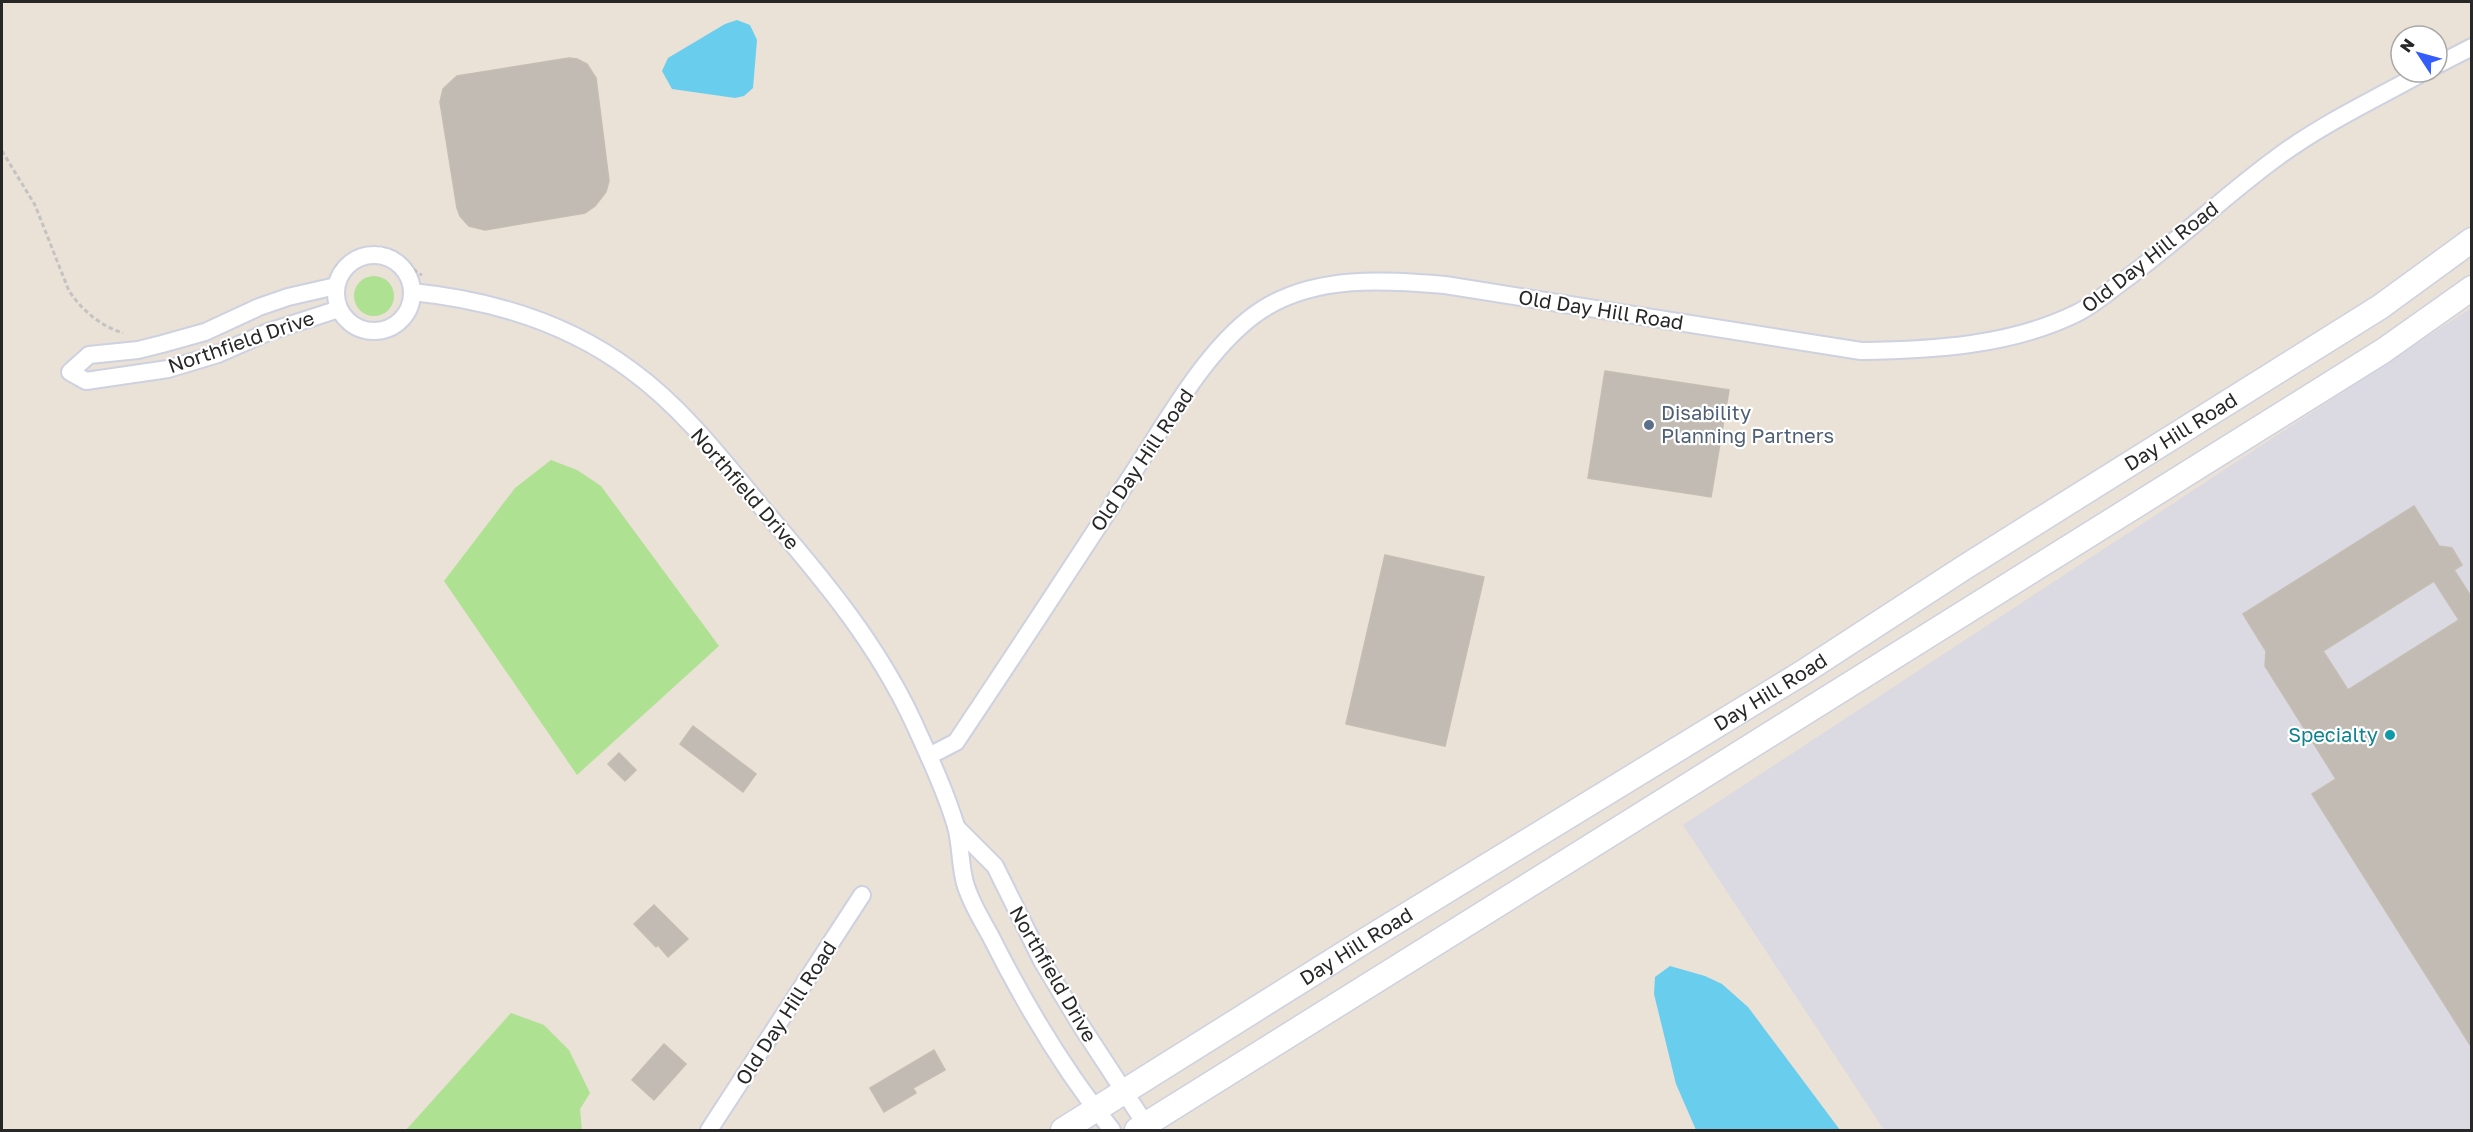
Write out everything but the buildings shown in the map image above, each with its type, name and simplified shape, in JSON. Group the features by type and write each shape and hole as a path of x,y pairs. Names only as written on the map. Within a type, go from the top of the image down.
{"main road":[{"name":"Day Hill Road","path":"1063,1131 1366,940 1802,673 1965,567 2380,307 2472,240"},
{"name":"Day Hill Road","path":"1142,1128 2383,351 2472,288"},
{"path":"1965,567 1982,602"},
{"path":"1674,751 1695,782"}],"street":[{"path":"2449,59 2472,47"},
{"name":"Old Day Hill Road","path":"929,756 956,742 1189,387 1239,329 1263,309 1320,286 1354,282 1408,282 1444,285 1861,351 1910,350 1982,342 2040,327 2075,314 2143,267 2278,156 2307,136 2402,84"},
{"path":"334,279 351,262 363,256 377,255 390,259 402,267 409,279 412,292"},
{"name":"Northfield Drive","path":"339,309 268,332 218,354 168,369 86,381 70,372 89,354 138,350 205,332 259,307 334,279 339,309 349,323 356,327 373,332 382,331 398,323 408,309 412,292 446,295 491,305 558,327 625,366 655,390 707,443 858,624 891,678 929,756 956,827 965,885 1004,964 1083,1093 1112,1131"},
{"name":"Northfield Drive","path":"956,827 995,866 1042,961 1080,1024 1126,1092 1142,1128"},
{"name":"Old Day Hill Road","path":"709,1131 862,895"}],"path":[{"path":"2,151 35,205 69,291 77,303 93,318 112,330 132,336"},
{"path":"334,279 353,253 367,249 394,252 426,278"}],"shaded area":[{"path":"2471,308 2471,1130 1884,1130 1683,825"}],"green space":[{"path":"374,276 382,277 388,282 393,288 393,304 388,310 382,315 374,316 366,315 360,310 355,304 354,296 355,288 360,282 366,277"},
{"path":"551,460 577,470 601,486 719,646 577,775 444,581 515,488"},
{"path":"511,1013 544,1025 569,1050 590,1093 580,1109 582,1130 406,1130"}],"water":[{"path":"737,20 750,25 757,40 753,88 744,96 735,98 672,89 662,71 668,58 725,24"},
{"path":"1670,966 1705,976 1722,984 1748,1007 1840,1130 1696,1130 1676,1084 1654,994 1655,977"}],"place":[{"name":"Disability Planning Partners","path":"1649,425"},
{"name":"Specialty","path":"2390,735"}]}
